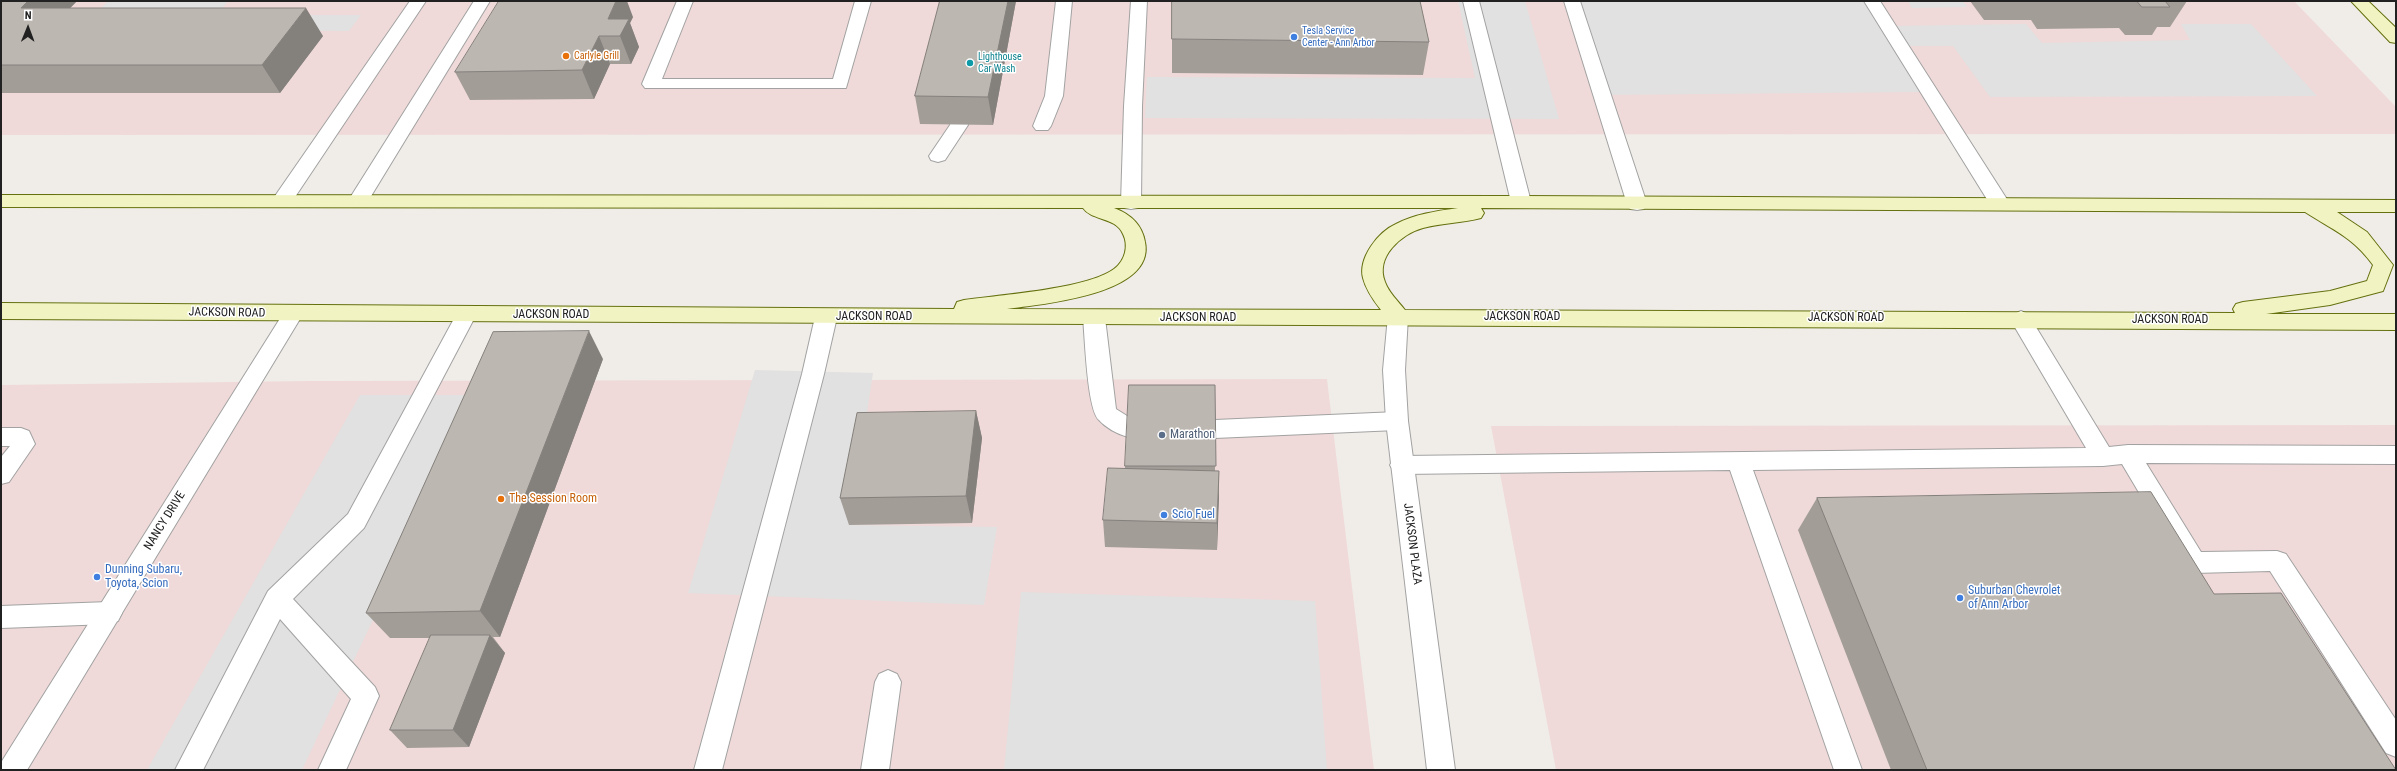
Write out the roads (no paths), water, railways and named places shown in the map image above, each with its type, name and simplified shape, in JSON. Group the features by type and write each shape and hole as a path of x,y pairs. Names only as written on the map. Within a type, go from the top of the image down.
{"main road":[{"path":"2359,1 2396,38"},
{"path":"1,201 1080,203 1521,202 1637,204 2396,206"},
{"path":"898,317 1091,287 1119,276 1131,264 1136,249 1135,237 1124,219 1080,203"},
{"path":"1398,316 1382,297 1373,277 1376,255 1402,229 1450,216 1572,203"},
{"path":"2154,320 2330,298 2376,286 2383,265 2372,248 2349,226 2306,205"},
{"name":"JACKSON ROAD","path":"1,311 826,317 1094,318 1398,316 2396,322"}],"street":[{"path":"282,201 418,1"},
{"path":"358,202 482,1"},
{"path":"685,1 651,84 840,84 863,1"},
{"path":"1042,126 1054,96 1064,1"},
{"path":"1131,203 1133,106 1139,1"},
{"path":"1471,1 1521,202"},
{"path":"1572,1 1637,204"},
{"path":"1872,1 2000,204"},
{"path":"938,156 959,125 969,80"},
{"name":"NANCY DRIVE","path":"12,770 293,314"},
{"path":"189,770 277,599 356,521 422,394 466,315"},
{"name":"JACKSON PLAZA","path":"1398,316 1394,370 1397,421 1441,770"},
{"path":"708,770 813,374 826,317"},
{"path":"1094,318 1100,372 1100,391 1106,414 1128,428 1215,429 1397,421"},
{"path":"2021,319 2103,457"},
{"path":"1,437 21,437 24,444 1,475"},
{"path":"2128,454 2194,563 2277,561 2396,744"},
{"path":"1402,465 2103,457 2128,454 2396,455"},
{"path":"1738,461 1848,770"},
{"path":"277,599 366,696 332,770"},
{"path":"1,617 109,613"},
{"path":"875,770 888,682"}],"place":[{"name":"Tesla Service Center - Ann Arbor","path":"1294,37"},
{"name":"Carlyle Grill","path":"566,56"},
{"name":"Lighthouse Car Wash","path":"970,63"},
{"name":"Marathon","path":"1162,435"},
{"name":"The Session Room","path":"501,499"},
{"name":"Scio Fuel","path":"1164,515"},
{"name":"Dunning Subaru, Toyota, Scion","path":"97,577"},
{"name":"Suburban Chevrolet of Ann Arbor","path":"1960,598"}]}
